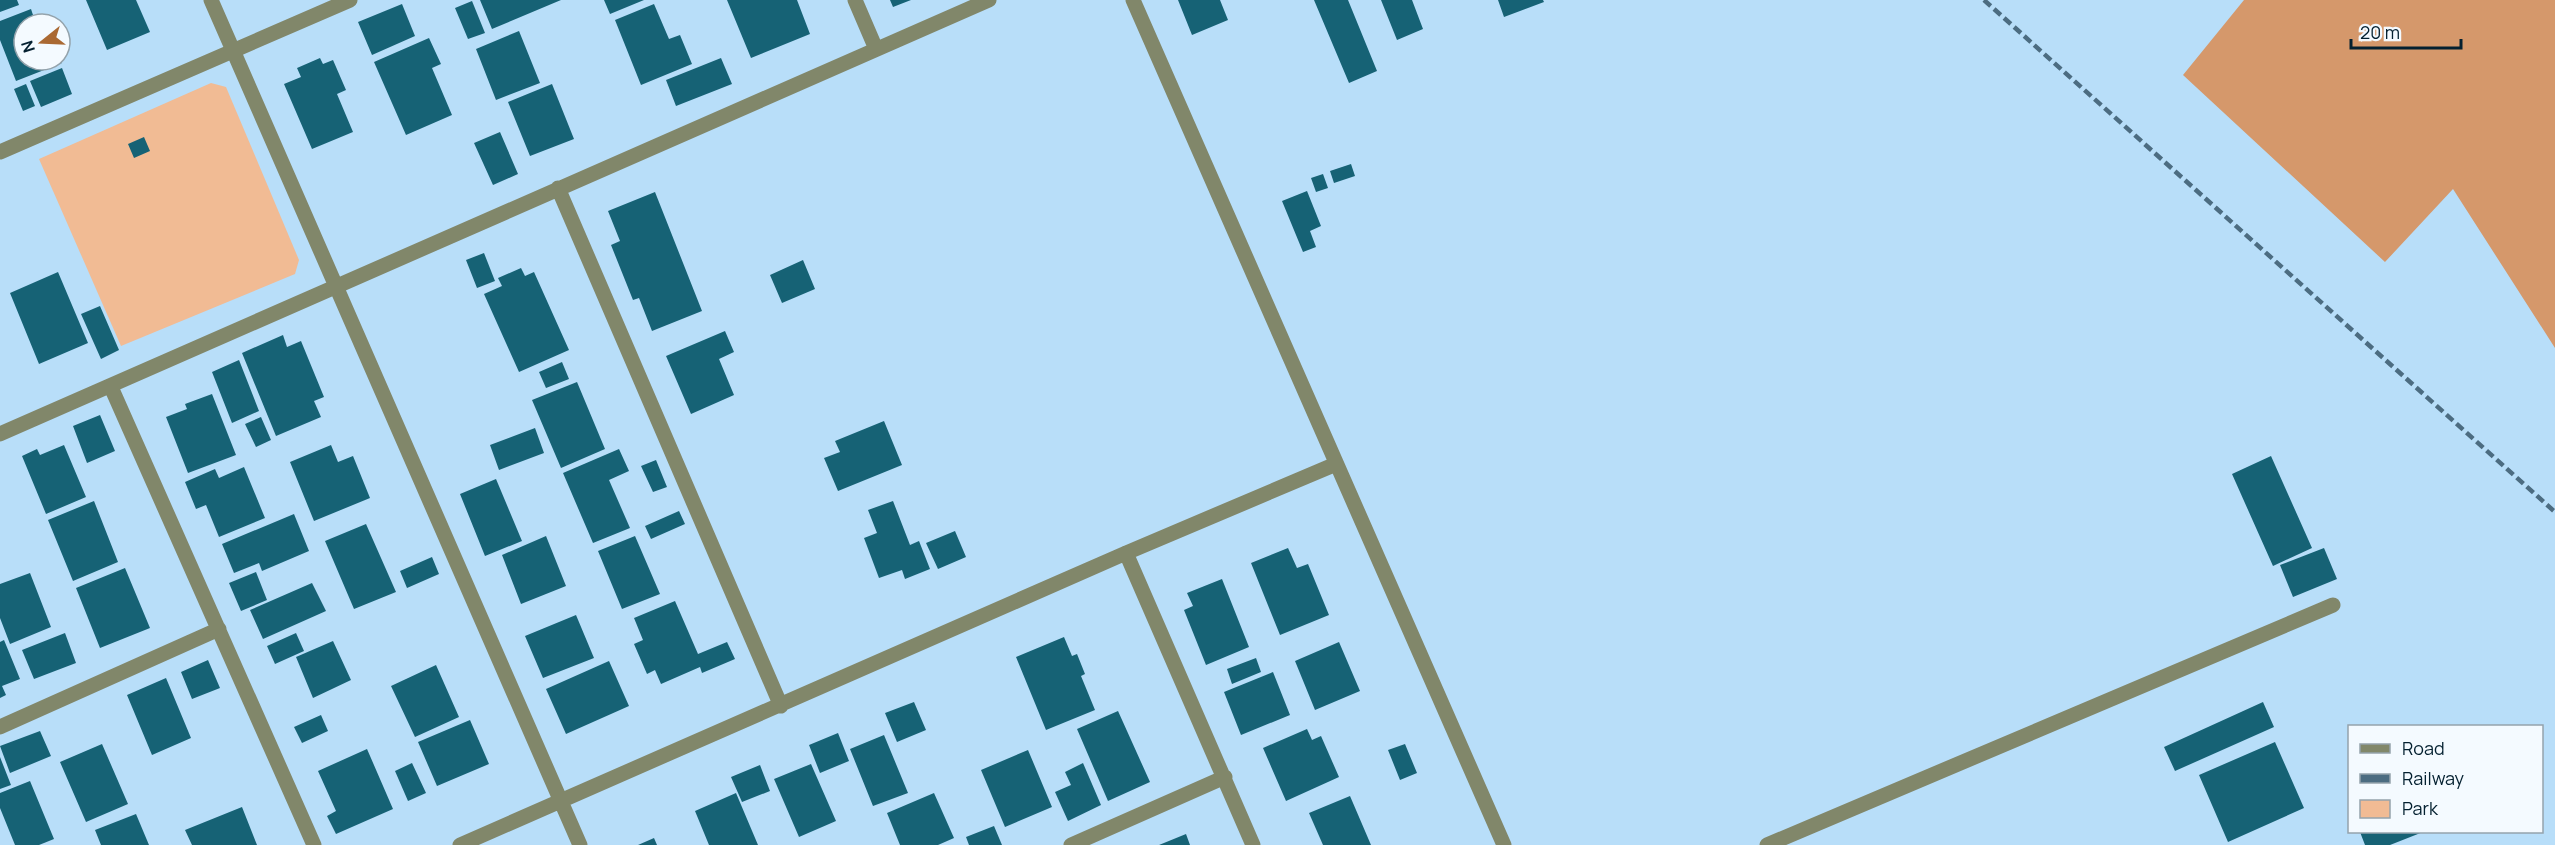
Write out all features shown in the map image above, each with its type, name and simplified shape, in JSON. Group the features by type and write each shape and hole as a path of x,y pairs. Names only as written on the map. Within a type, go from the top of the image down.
{"street":[{"path":"211,0 580,845"},
{"path":"0,152 350,0"},
{"path":"855,0 876,49"},
{"path":"0,434 989,0"},
{"path":"1133,0 1504,845"},
{"path":"558,188 781,706"},
{"path":"111,387 314,845"},
{"path":"460,845 1126,553 1336,464"},
{"path":"1126,553 1253,845"},
{"path":"1767,845 2333,605"},
{"path":"0,727 219,629"},
{"path":"1071,845 1225,777"}],"green space":[{"path":"211,83 226,87 299,260 295,274 121,346 39,159"}],"shaded area":[{"path":"2244,0 2555,0 2555,348 2453,189 2385,262 2183,75"}],"building":[{"path":"0,0 17,0 19,5 0,12"},
{"path":"86,0 136,0 150,32 107,50"},
{"path":"480,0 561,0 492,29"},
{"path":"604,0 644,0 610,14"},
{"path":"727,0 797,0 810,34 751,58"},
{"path":"890,0 911,0 893,7"},
{"path":"1178,0 1220,0 1228,20 1192,35"},
{"path":"1314,0 1348,0 1377,71 1349,83"},
{"path":"1381,0 1412,0 1423,29 1397,40"},
{"path":"1498,0 1543,0 1544,2 1504,17"},
{"path":"472,1 485,33 468,39 455,8"},
{"path":"402,4 415,36 372,55 358,22"},
{"path":"654,4 669,39 680,35 692,64 641,85 615,20"},
{"path":"12,16 12,71 0,40 0,21"},
{"path":"519,31 540,83 496,100 476,49"},
{"path":"429,38 441,64 432,68 452,115 406,135 374,62"},
{"path":"320,58 323,64 333,60 346,90 337,94 353,132 312,149 284,84 301,77 297,68"},
{"path":"721,58 732,84 676,106 666,80"},
{"path":"12,72 39,72 16,81"},
{"path":"52,72 64,72 72,94 41,107 30,81"},
{"path":"26,84 35,106 23,111 14,89"},
{"path":"552,84 574,139 530,156 508,102"},
{"path":"500,132 518,174 493,185 474,143"},
{"path":"144,137 150,151 134,158 128,144"},
{"path":"1351,164 1355,176 1334,183 1330,171"},
{"path":"1323,174 1328,188 1316,192 1311,178"},
{"path":"1307,191 1321,226 1310,231 1316,247 1303,252 1282,201"},
{"path":"655,192 702,311 652,331 639,298 633,300 611,245 620,241 608,211"},
{"path":"484,253 495,281 477,288 466,260"},
{"path":"803,260 815,289 782,303 770,275"},
{"path":"521,268 525,276 534,272 569,350 519,372 484,294 502,286 498,278"},
{"path":"58,272 88,343 39,364 10,293"},
{"path":"100,306 119,350 101,359 81,314"},
{"path":"725,331 734,352 719,359 734,395 691,414 666,356"},
{"path":"283,335 287,347 301,341 324,397 314,401 321,417 276,436 242,353"},
{"path":"239,360 259,411 232,423 212,372"},
{"path":"562,362 569,379 546,388 539,372"},
{"path":"577,382 605,449 561,468 532,400"},
{"path":"212,394 236,455 188,473 166,417 187,409 185,404"},
{"path":"100,415 115,451 87,463 73,426"},
{"path":"261,417 271,440 256,447 245,424"},
{"path":"884,421 902,465 838,491 824,458 840,452 835,441"},
{"path":"535,428 544,453 499,470 490,445"},
{"path":"64,445 86,497 46,514 22,456 37,449 40,455"},
{"path":"331,445 338,462 353,456 370,498 314,521 290,462"},
{"path":"619,449 629,471 609,480 630,528 593,543 563,473"},
{"path":"2271,456 2312,548 2273,566 2232,474"},
{"path":"656,460 667,487 653,492 641,466"},
{"path":"244,467 265,518 219,537 206,505 196,509 185,482 215,469 219,478"},
{"path":"496,479 522,541 485,556 460,494"},
{"path":"94,501 118,562 73,581 48,520"},
{"path":"893,501 910,545 919,541 930,569 905,579 902,570 879,578 864,538 877,533 868,510"},
{"path":"679,511 685,524 651,539 645,526"},
{"path":"294,514 309,551 262,571 259,563 234,573 222,544"},
{"path":"366,524 396,592 354,609 325,541"},
{"path":"955,531 966,557 938,569 926,543"},
{"path":"546,536 566,586 521,604 502,555"},
{"path":"635,536 660,594 622,609 598,551"},
{"path":"1288,548 1297,568 1308,564 1329,615 1280,635 1251,563"},
{"path":"2324,548 2337,579 2293,597 2280,565"},
{"path":"432,557 439,574 407,588 400,571"},
{"path":"125,568 150,628 100,648 76,588"},
{"path":"256,572 267,600 241,611 229,583"},
{"path":"30,573 51,627 10,644 0,618 0,584"},
{"path":"1222,579 1249,647 1206,665 1184,610 1193,606 1187,593"},
{"path":"312,583 326,611 263,639 250,610"},
{"path":"675,601 698,654 727,642 735,659 702,673 700,667 661,684 655,670 647,674 634,644 643,640 634,618"},
{"path":"576,615 594,658 543,678 525,636"},
{"path":"65,633 76,663 34,679 22,650"},
{"path":"296,633 304,651 275,664 267,646"},
{"path":"1064,637 1072,656 1077,654 1085,674 1081,676 1095,710 1046,730 1016,657"},
{"path":"4,640 20,679 2,686 6,695 0,698 0,642"},
{"path":"333,641 351,680 313,698 296,657"},
{"path":"1339,642 1360,691 1315,710 1295,661"},
{"path":"1256,658 1261,672 1232,684 1227,669"},
{"path":"208,660 220,688 192,699 181,672"},
{"path":"609,661 629,706 566,734 546,689"},
{"path":"436,665 459,717 415,737 391,686"},
{"path":"1273,672 1290,715 1241,735 1224,692"},
{"path":"166,678 191,738 152,755 127,695"},
{"path":"914,702 926,730 897,742 885,713"},
{"path":"2263,702 2274,727 2175,771 2164,747"},
{"path":"1118,711 1150,782 1108,801 1077,729"},
{"path":"321,715 328,731 302,743 294,727"},
{"path":"470,720 489,764 437,786 418,742"},
{"path":"1307,729 1312,740 1321,736 1339,777 1286,801 1263,748"},
{"path":"40,731 51,756 10,773 0,746"},
{"path":"838,733 849,761 820,773 809,745"},
{"path":"884,735 908,793 873,806 850,749"},
{"path":"2275,742 2304,808 2228,842 2199,775"},
{"path":"102,744 128,804 86,822 60,762"},
{"path":"1405,744 1417,773 1400,780 1388,750"},
{"path":"367,749 393,809 336,834 327,816 336,811 318,771"},
{"path":"1028,750 1052,807 1005,827 981,770"},
{"path":"0,757 11,785 0,789"},
{"path":"412,763 426,793 408,801 395,771"},
{"path":"1083,763 1101,805 1068,821 1055,792 1071,785 1065,772"},
{"path":"811,764 836,821 799,837 774,779"},
{"path":"760,765 770,791 742,802 731,777"},
{"path":"30,781 54,839 39,845 15,845 0,808 0,793"},
{"path":"736,793 758,845 709,845 695,811"},
{"path":"934,793 954,838 938,845 900,845 887,813"},
{"path":"1350,796 1371,845 1323,845 1309,813"},
{"path":"242,807 257,845 192,845 185,830"},
{"path":"136,814 149,845 101,845 95,830"},
{"path":"994,826 1002,845 969,845 966,837"},
{"path":"2360,833 2420,833 2390,845 2365,845"},
{"path":"1186,834 1190,845 1159,845"},
{"path":"654,838 657,845 638,845"}],"railway":[{"path":"1984,0 2555,512"}]}
